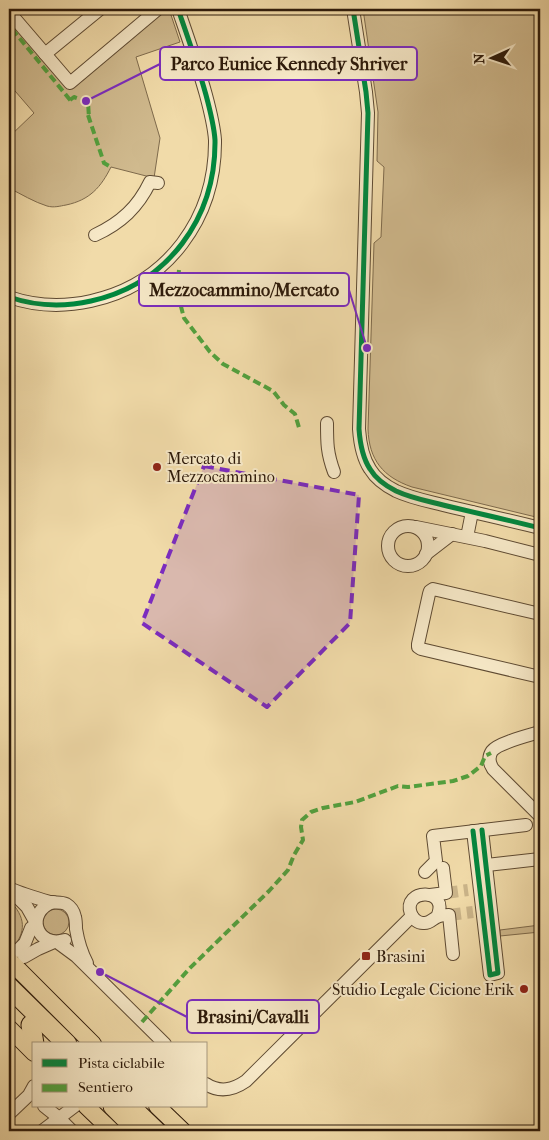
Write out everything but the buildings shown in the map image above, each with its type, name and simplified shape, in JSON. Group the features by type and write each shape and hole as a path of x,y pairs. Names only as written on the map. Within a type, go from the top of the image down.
{"highway":[{"path":"9,986 65,1042"},
{"path":"9,1004 32,1035 46,1042"},
{"path":"115,1108 138,1131"},
{"path":"132,1108 156,1131"}],"main road":[{"path":"17,956 91,1042"},
{"path":"9,1028 32,1052"},
{"path":"88,1108 107,1129"},
{"path":"159,1108 183,1131"}],"street":[{"path":"45,54 100,9"},
{"path":"11,12 70,83 158,9"},
{"path":"9,298 29,303 63,305 88,302 115,294 158,269 177,250 194,227 202,211 210,186 214,163 214,136 212,117 203,84 178,9"},
{"path":"353,9 368,113 359,429 362,452 370,470 391,489 410,497 540,528"},
{"path":"95,235 126,216 135,207 150,182 158,183"},
{"path":"326,423 327,445 334,472"},
{"path":"467,537 472,512"},
{"path":"452,534 426,554 422,560 410,566 395,562 388,550 390,535 400,527 408,525 467,537 540,555"},
{"path":"416,527 426,537 428,546 426,554"},
{"path":"540,614 433,589 429,594 418,644 418,647 421,649 540,677"},
{"path":"540,732 497,747 492,752 490,762 493,769 540,816"},
{"path":"425,872 436,861 433,836 526,825"},
{"path":"478,831 482,865 482,911"},
{"path":"482,865 540,858"},
{"path":"482,865 474,889 490,939"},
{"path":"443,868 446,893 421,894 414,899 410,907 412,916 419,922 429,923 443,916"},
{"path":"92,971 81,949 76,919 70,908 59,902 26,895 9,888 27,906 39,932 72,952 163,1042"},
{"path":"430,895 439,904 453,954"},
{"path":"17,956 25,944 31,928 36,923 42,908 53,902"},
{"path":"208,1085 214,1088 226,1089 236,1087 246,1081 412,916"},
{"path":"17,956 70,937 76,925"},
{"path":"9,1114 32,1093"},
{"path":"46,1108 64,1126"},
{"path":"42,1131 64,1126 74,1108"}],"highlighted area":[{"path":"204,466 359,495 350,623 267,707 142,623"}],"shaded area":[{"path":"169,9 180,42 136,57 160,138 154,178 111,167 94,192 82,200 55,207 37,202 9,188 9,137 34,113 9,84 9,34 17,27 68,89 159,11"},
{"path":"363,9 540,9 540,518 402,483 379,466 371,450 368,429 374,243 381,237 384,167 377,161 378,112"},
{"path":"9,900 19,912 22,925 20,937 11,950 9,948"},
{"path":"56,909 65,913 69,922 65,931 56,935 47,931 43,922 47,913"},
{"path":"540,925 540,932 500,936 500,930"}],"tunnel":[{"path":"446,893 468,890"},
{"path":"449,915 473,912"}],"marked path":[{"path":"12,29 71,101"},
{"path":"70,100 74,97 88,102 89,118"},
{"path":"88,115 104,163 111,167"},
{"path":"179,270 177,291 184,318 210,352 223,364 273,391 284,405 295,414 300,431"},
{"path":"142,1022 189,969 288,870 303,840 302,820 311,812 355,802 398,786 408,787 453,781 468,776 481,766 485,756 491,753"}],"cycle path":[{"path":"9,297 39,304 60,305 91,301 118,292 143,280 164,263 182,243 197,221 207,196 213,169 215,140 206,95 178,9"},
{"path":"353,9 368,113 359,429 363,455 372,473 378,479 402,493 425,501 540,528"},
{"path":"473,831 490,975 498,973 482,830"}],"place":[{"name":"Parco Eunice Kennedy Shriver","path":"86,101"},
{"name":"Mezzocammino/Mercato","path":"367,348"},
{"name":"Mercato di Mezzocammino","path":"157,467"},
{"name":"Brasini","path":"366,956"},
{"name":"Brasini/Cavalli","path":"100,972"},
{"name":"Studio Legale Cicione Erik","path":"524,989"}]}
